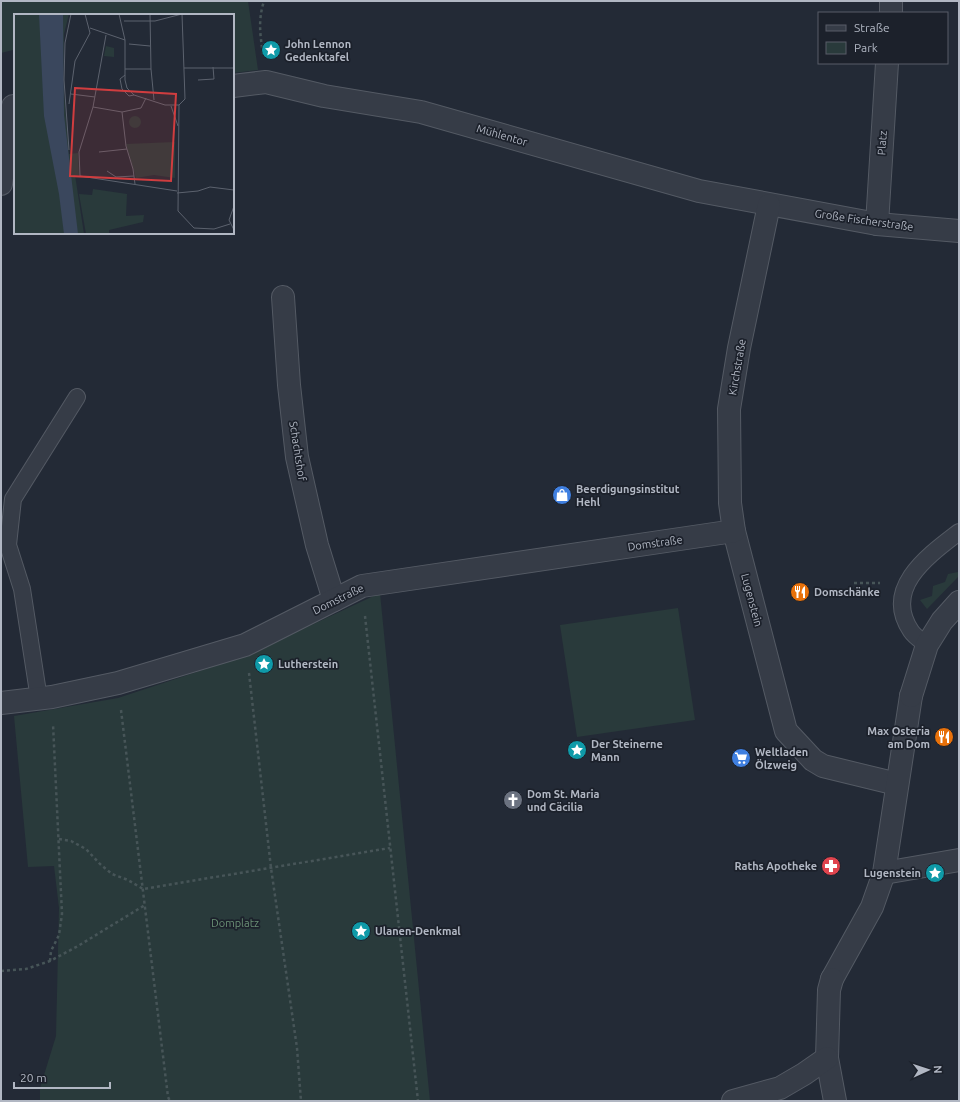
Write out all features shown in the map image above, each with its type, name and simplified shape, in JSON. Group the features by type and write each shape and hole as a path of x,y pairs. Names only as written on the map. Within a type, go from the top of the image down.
{"street":[{"path":"891,1 891,12"},
{"name":"Platz","path":"878,224 888,64"},
{"name":"Mühlentor","path":"234,86 266,82 324,96 421,112 699,192 769,205"},
{"path":"1,184 14,106"},
{"name":"Große Fischerstraße","path":"769,205 878,224 959,231"},
{"name":"Kirchstraße","path":"734,532 730,504 729,409 739,348 769,205"},
{"name":"Schachtshof","path":"283,298 289,384 298,457 317,545 334,600"},
{"name":"Domstraße","path":"1,704 45,698 118,684 245,645 362,586 734,532"},
{"name":"Lugenstein","path":"734,532 786,731 814,760 823,766 897,784"},
{"path":"835,1101 827,1058 829,990 832,979 872,907 884,873 911,696 927,645 942,621 959,602"},
{"path":"884,873 959,860"},
{"path":"733,1101 780,1088 827,1058"}],"lane":[{"path":"45,698 22,590 8,545 13,499 77,397"},
{"path":"927,645 912,632 905,620 902,606 903,591 914,570 931,554 959,532"}],"path":[{"path":"264,1 260,13 260,32 267,71 266,82"},
{"path":"362,586 418,1101"},
{"path":"245,645 271,868 297,1048 301,1101"},
{"path":"118,684 168,1097 170,1101"},
{"path":"45,698 59,839 62,914 58,935 51,951 50,961"},
{"path":"59,839 71,841 86,849 112,874 128,880 143,889 390,848"},
{"path":"1,971 26,969 50,961 78,946 145,905"}],"green space":[{"path":"1,1 248,1 258,70 234,73 234,14 14,14 14,52 13,44 13,50 1,53"},
{"path":"959,570 959,576 927,609 920,600 932,596 933,586 945,582 948,574 958,572"},
{"name":"Domplatz","path":"380,593 430,1101 40,1101 40,1088 56,1036 59,908 54,866 28,867 14,716 118,698 245,656"},
{"path":"678,608 695,720 577,737 560,625"}],"place":[{"name":"John Lennon Gedenktafel","path":"271,50"},
{"name":"Beerdigungsinstitut Hehl","path":"562,495"},
{"name":"Domschänke","path":"800,592"},
{"name":"Lutherstein","path":"264,664"},
{"name":"Max Osteria am Dom","path":"944,737"},
{"name":"Der Steinerne Mann","path":"577,750"},
{"name":"Weltladen Ölzweig","path":"741,758"},
{"name":"Dom St. Maria und Cäcilia","path":"513,800"},
{"name":"Raths Apotheke","path":"831,866"},
{"name":"Lugenstein","path":"935,873"},
{"name":"Ulanen-Denkmal","path":"361,931"}]}
